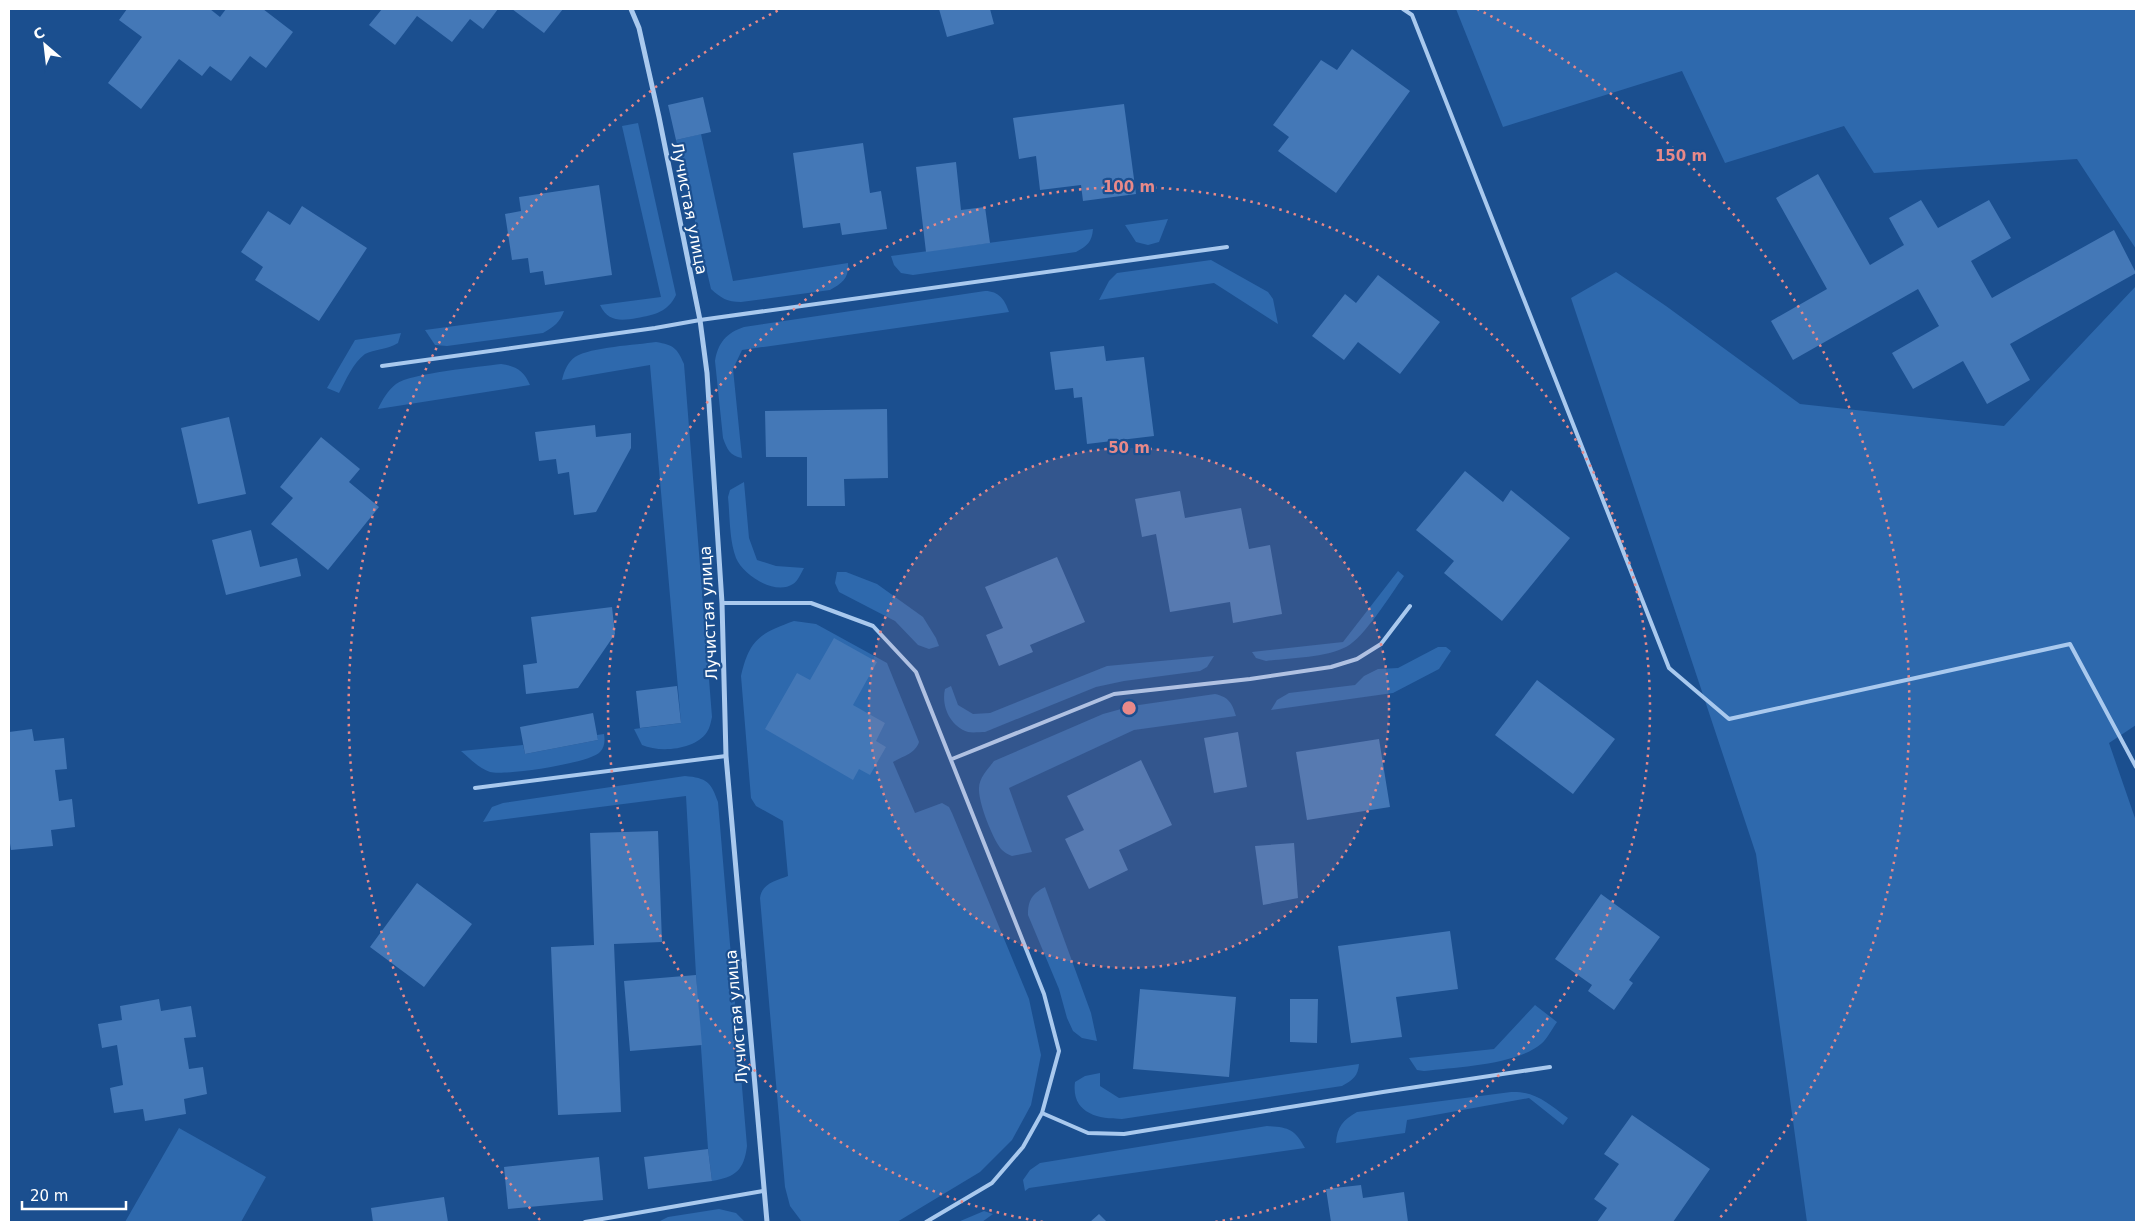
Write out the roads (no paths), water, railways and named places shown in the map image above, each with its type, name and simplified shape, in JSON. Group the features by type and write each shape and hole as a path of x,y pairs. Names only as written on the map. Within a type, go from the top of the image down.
{"street":[{"name":"Лучистая улица","path":"631,9 639,28 659,118 700,320 707,373 722,603 726,756 767,1222"}],"lane":[{"path":"1403,9 1412,16 1669,668 1729,719 2070,644 2136,767"},
{"path":"382,366 1227,247"},
{"path":"722,603 812,602 872,626 916,672 1044,994 1059,1051 1042,1113 1023,1147 992,1183 926,1222"},
{"path":"952,759 1114,694 1250,679 1331,666 1357,659 1381,644 1410,606"},
{"path":"475,788 726,756"},
{"path":"1042,1113 1088,1133 1124,1134 1383,1092 1550,1068"},
{"path":"585,1222 763,1191"}]}
